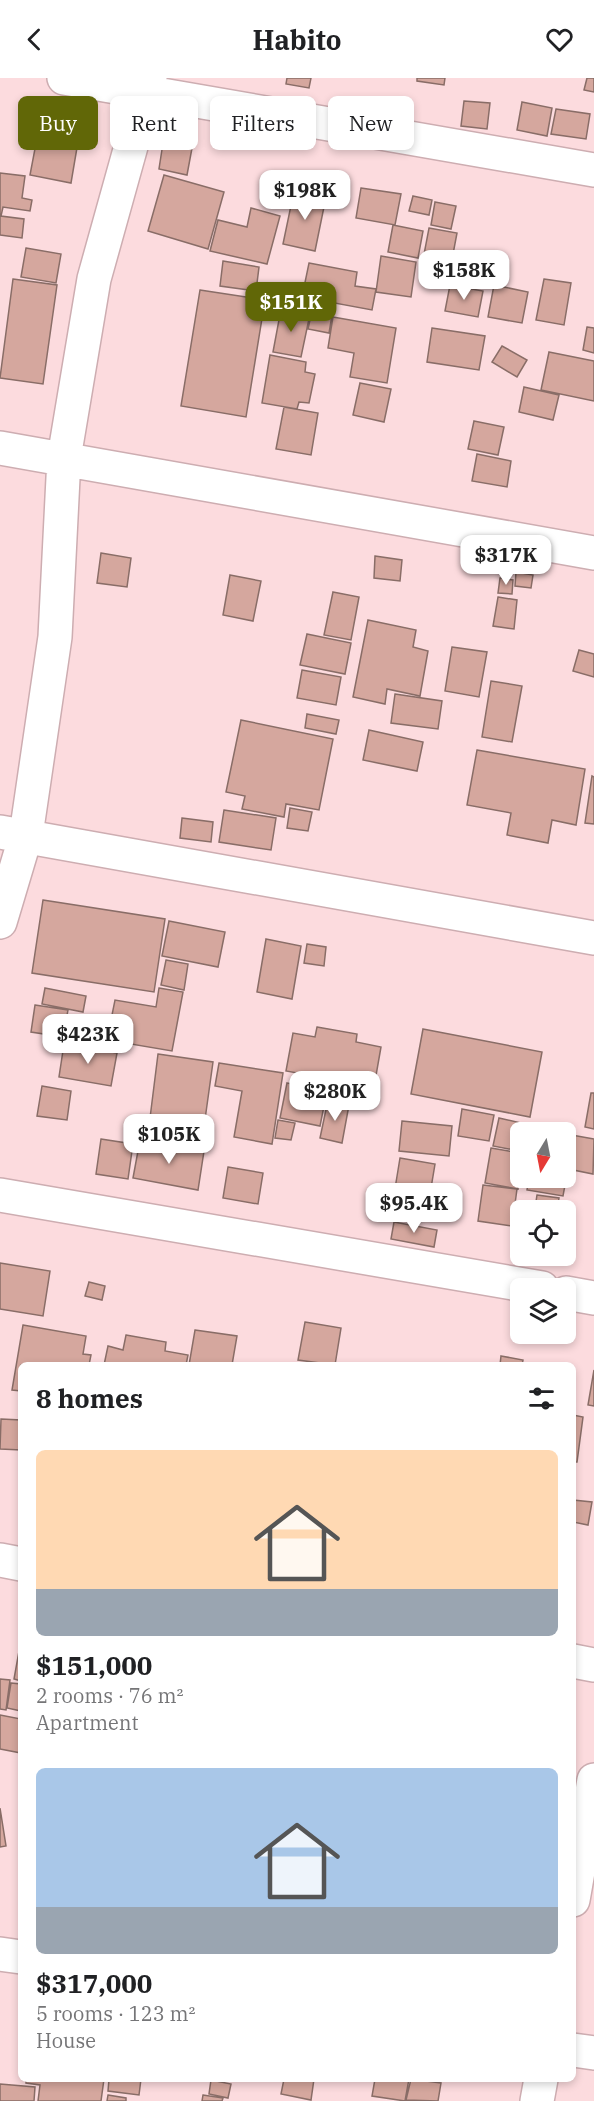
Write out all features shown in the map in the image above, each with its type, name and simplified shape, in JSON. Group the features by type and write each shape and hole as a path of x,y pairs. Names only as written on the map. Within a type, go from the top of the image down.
{"street":[{"path":"64,78 148,85 594,170"},
{"path":"0,922 13,834 55,637 64,458 94,279 148,85"},
{"path":"0,448 594,554"},
{"path":"13,834 594,938"},
{"path":"0,1195 510,1283"},
{"path":"576,1295 594,1298"},
{"path":"0,1560 18,1563"},
{"path":"576,1662 594,1665"},
{"path":"576,1882 594,1780"},
{"path":"0,1954 18,1957"},
{"path":"576,2051 594,2054"},
{"path":"537,2101 540,2082"}],"building":[{"path":"287,78 311,78 309,88 286,84"},
{"path":"417,78 445,78 444,85 417,81"},
{"path":"587,78 594,78 594,92 584,90"},
{"path":"464,101 490,103 487,129 461,126"},
{"path":"522,102 552,108 547,136 517,130"},
{"path":"556,109 590,114 586,139 551,134"},
{"path":"35,150 77,150 71,183 30,175"},
{"path":"162,150 192,150 187,175 159,169"},
{"path":"0,173 25,176 22,198 32,200 30,211 3,207 1,216 24,219 22,238 0,235"},
{"path":"164,175 224,192 208,249 148,231"},
{"path":"361,188 401,194 395,225 356,218"},
{"path":"294,191 326,197 315,251 283,244"},
{"path":"413,196 432,200 429,215 409,211"},
{"path":"435,202 456,206 451,229 431,225"},
{"path":"251,208 280,216 267,264 210,251 218,220 247,227"},
{"path":"393,225 423,231 418,258 388,252"},
{"path":"429,228 457,233 450,270 422,265"},
{"path":"26,248 61,254 56,283 21,277"},
{"path":"381,256 416,262 411,297 376,292"},
{"path":"223,261 259,267 256,291 220,286"},
{"path":"309,263 357,272 355,286 376,289 372,310 302,297"},
{"path":"13,279 57,285 43,384 0,378"},
{"path":"544,279 571,283 564,325 536,320"},
{"path":"450,285 483,291 478,317 445,311"},
{"path":"494,285 528,292 522,323 488,317"},
{"path":"200,290 265,300 246,417 181,406"},
{"path":"313,306 333,309 329,333 308,329"},
{"path":"281,309 310,314 301,357 273,352"},
{"path":"333,317 396,328 387,383 350,377 354,353 328,348"},
{"path":"587,327 594,328 594,353 583,350"},
{"path":"432,328 485,336 479,370 427,362"},
{"path":"502,346 527,360 517,377 492,362"},
{"path":"549,352 594,361 594,401 541,390"},
{"path":"270,355 306,362 305,372 315,374 309,403 299,402 297,409 262,403"},
{"path":"360,383 391,389 384,422 353,415"},
{"path":"524,387 559,395 553,420 519,412"},
{"path":"284,407 318,413 311,455 276,449"},
{"path":"474,421 504,427 498,455 468,449"},
{"path":"477,454 511,461 507,487 472,481"},
{"path":"101,553 131,558 127,587 97,583"},
{"path":"375,556 402,560 400,581 374,578"},
{"path":"516,572 533,575 531,588 515,586"},
{"path":"230,575 261,581 253,621 223,615"},
{"path":"500,578 513,580 512,594 498,593"},
{"path":"333,592 359,597 351,640 324,635"},
{"path":"498,597 517,600 514,629 493,626"},
{"path":"368,620 416,630 413,647 428,651 420,696 387,689 385,704 353,697"},
{"path":"307,634 351,643 345,674 300,665"},
{"path":"452,647 487,652 479,697 445,691"},
{"path":"579,650 594,654 594,677 573,671"},
{"path":"302,670 341,677 336,705 297,698"},
{"path":"491,681 522,686 512,742 482,737"},
{"path":"395,694 442,701 438,729 391,723"},
{"path":"307,714 339,720 336,734 305,728"},
{"path":"241,720 333,739 319,810 286,804 284,817 242,809 245,796 226,792"},
{"path":"369,730 423,742 417,771 363,760"},
{"path":"477,750 585,769 576,825 552,820 548,843 507,835 511,813 467,805"},
{"path":"592,776 594,777 594,824 585,823"},
{"path":"290,808 312,812 308,831 287,828"},
{"path":"224,810 276,818 271,850 219,842"},
{"path":"182,818 213,822 211,842 180,838"},
{"path":"43,900 165,919 154,992 32,973"},
{"path":"169,921 225,932 218,967 162,956"},
{"path":"266,939 301,946 292,999 257,992"},
{"path":"307,944 326,947 324,966 304,963"},
{"path":"166,960 188,964 184,990 161,985"},
{"path":"45,988 86,996 83,1012 42,1004"},
{"path":"159,988 183,992 172,1051 107,1040 115,1000 156,1007"},
{"path":"35,1005 68,1010 63,1037 31,1032"},
{"path":"317,1027 357,1034 356,1042 381,1047 374,1087 286,1071 293,1033 315,1037"},
{"path":"423,1029 542,1052 530,1117 411,1094"},
{"path":"64,1044 117,1053 111,1086 59,1077"},
{"path":"158,1054 213,1062 202,1141 148,1134"},
{"path":"219,1063 283,1073 272,1144 234,1137 242,1091 215,1086"},
{"path":"287,1083 327,1091 320,1126 280,1118"},
{"path":"42,1086 71,1091 67,1120 37,1116"},
{"path":"329,1089 348,1093 346,1103 328,1099"},
{"path":"591,1093 594,1093 594,1129 585,1127"},
{"path":"328,1100 349,1105 342,1143 320,1138"},
{"path":"462,1109 494,1115 489,1141 458,1136"},
{"path":"499,1118 517,1122 510,1122 510,1149 493,1146"},
{"path":"278,1120 295,1123 291,1140 275,1138"},
{"path":"402,1121 452,1126 449,1156 399,1151"},
{"path":"576,1136 594,1139 593,1174 576,1171"},
{"path":"101,1139 133,1144 128,1179 96,1174"},
{"path":"140,1140 204,1151 198,1190 133,1178"},
{"path":"491,1148 510,1151 510,1188 485,1183"},
{"path":"400,1158 435,1164 426,1218 391,1213"},
{"path":"228,1167 263,1173 258,1204 223,1198"},
{"path":"483,1185 517,1189 516,1200 510,1200 510,1226 478,1221"},
{"path":"527,1188 564,1188 563,1196 527,1190"},
{"path":"537,1195 559,1198 559,1200 536,1200"},
{"path":"394,1222 437,1230 434,1247 391,1239"},
{"path":"0,1263 50,1271 43,1316 0,1309"},
{"path":"89,1282 105,1286 102,1300 85,1296"},
{"path":"305,1322 341,1328 335,1362 298,1360"},
{"path":"23,1325 86,1336 83,1354 91,1355 90,1362 18,1362 18,1391 12,1390"},
{"path":"195,1330 237,1336 233,1362 190,1362"},
{"path":"126,1335 166,1342 165,1351 188,1355 187,1362 105,1362 108,1346 123,1350"},
{"path":"501,1356 523,1360 523,1362 500,1362"},
{"path":"594,1370 594,1406 588,1405"},
{"path":"576,1416 583,1417 576,1462"},
{"path":"1,1419 18,1420 18,1450 0,1449"},
{"path":"576,1500 592,1502 588,1525 576,1523"},
{"path":"18,1657 18,1680 14,1679"},
{"path":"0,1679 10,1680 6,1710 0,1709"},
{"path":"11,1683 18,1684 18,1710 7,1708"},
{"path":"0,1715 18,1718 18,1752 0,1749"},
{"path":"0,1808 6,1846 0,1847"},
{"path":"104,2082 101,2101 38,2101 40,2085 26,2083"},
{"path":"109,2082 141,2082 139,2095 108,2091"},
{"path":"211,2082 231,2084 228,2098 209,2094"},
{"path":"283,2082 314,2082 311,2100 281,2094"},
{"path":"374,2082 408,2082 405,2101 372,2096"},
{"path":"410,2082 441,2083 438,2101 406,2100"},
{"path":"0,2084 35,2087 34,2101 0,2101"},
{"path":"108,2095 126,2098 126,2101 107,2101"},
{"path":"203,2095 223,2098 222,2101 202,2101"}]}
